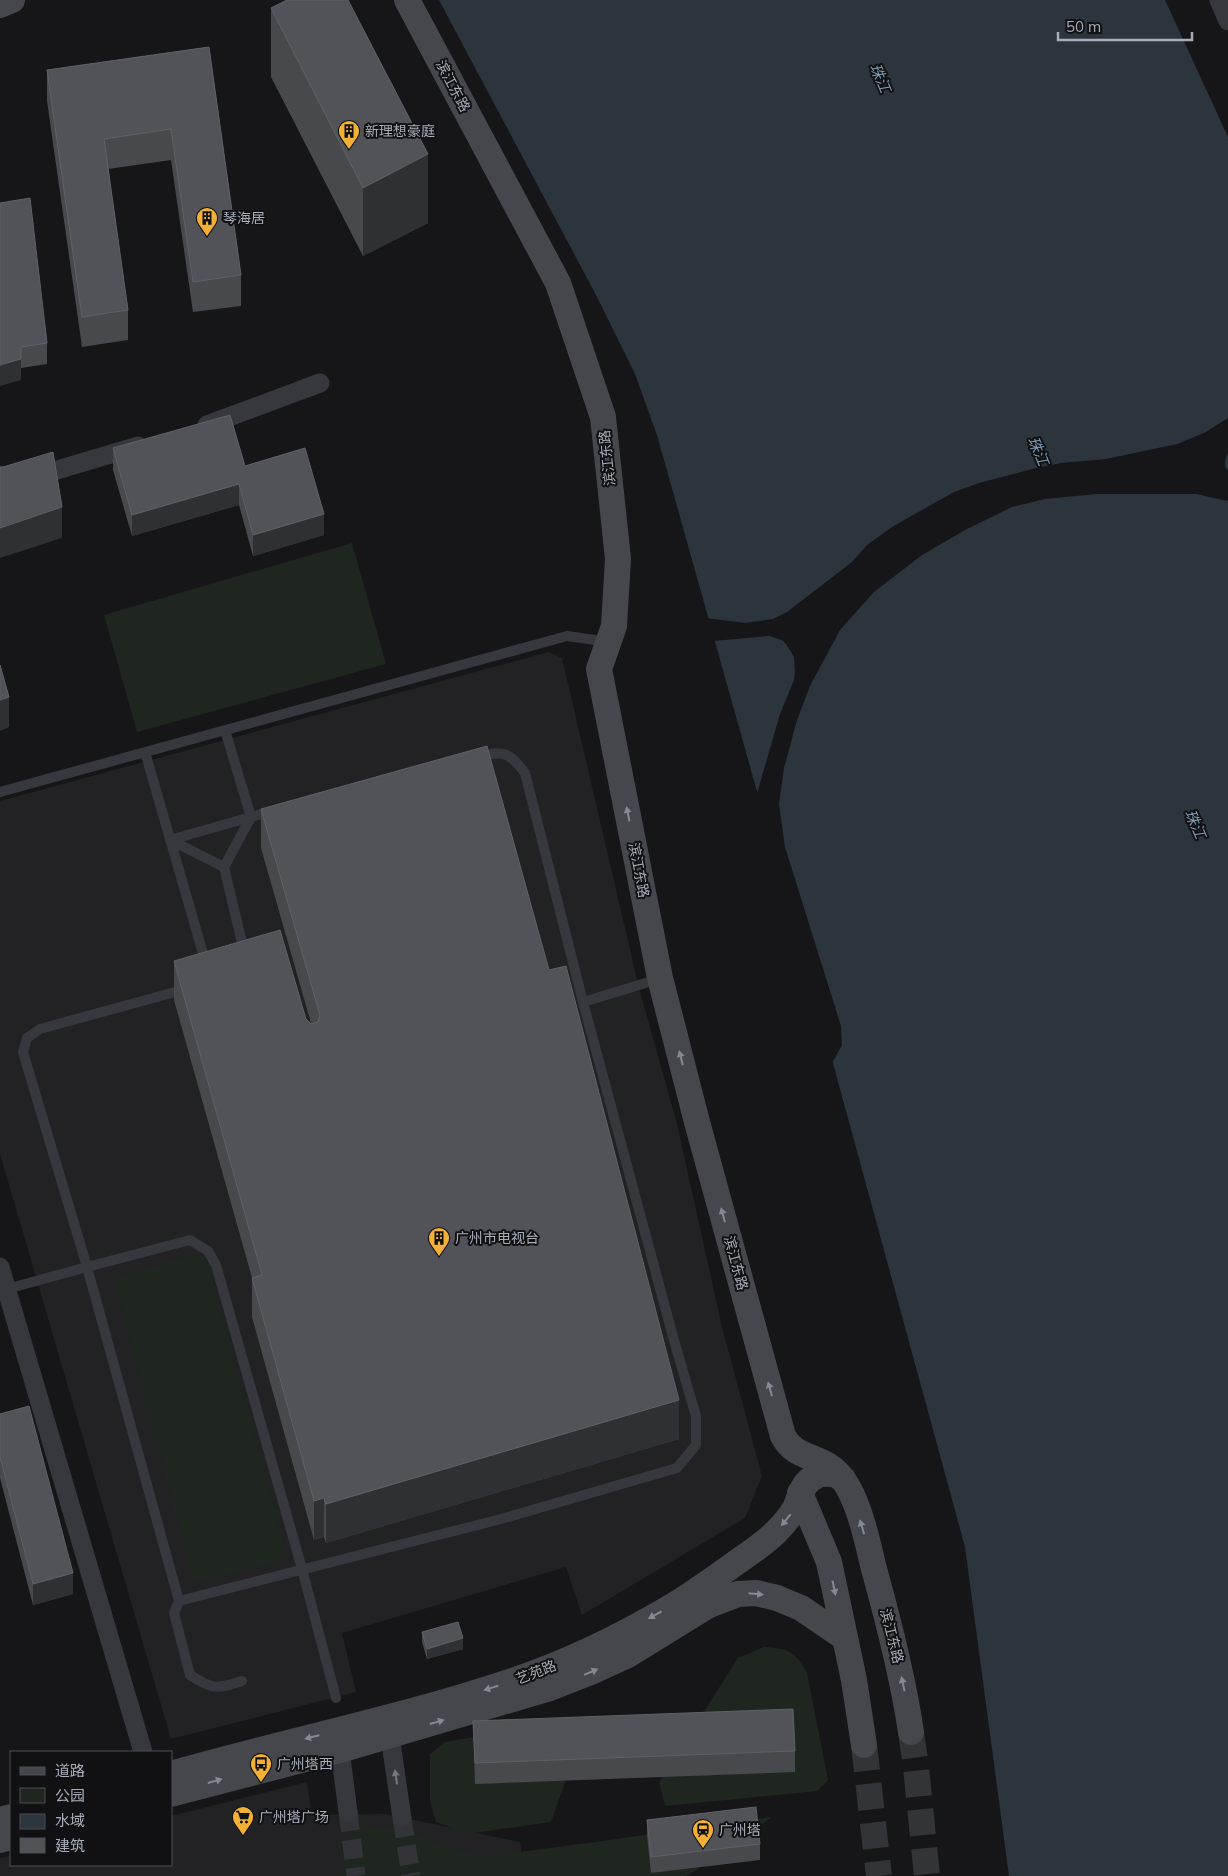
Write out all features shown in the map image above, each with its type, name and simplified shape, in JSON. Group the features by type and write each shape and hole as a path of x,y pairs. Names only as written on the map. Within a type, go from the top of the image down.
{"street":[{"path":"0,5 12,0"},
{"name":"滨江东路","path":"406,0 558,283 602,416 618,559 614,626 599,669 660,978 697,1122 783,1436 797,1452 829,1466 843,1479 849,1490 874,1567 894,1641 906,1697 911,1732"},
{"path":"1219,0 1228,21"},
{"path":"192,429 320,383"},
{"path":"0,487 156,440"},
{"path":"0,1267 143,1751"},
{"name":"艺苑路","path":"172,1774 359,1725 510,1682 563,1661 633,1628 707,1584 758,1548 789,1517 805,1485 818,1475 836,1474 843,1479"},
{"path":"800,1493 828,1562 854,1680 864,1745"},
{"name":"艺苑路","path":"172,1794 340,1750 527,1696 591,1672 628,1655 709,1605 738,1594 756,1593 777,1598 802,1608 845,1638"},
{"path":"348,1812 340,1750 359,1725 390,1736 402,1818"}],"lane":[{"path":"0,792 567,636 595,640 607,645"},
{"path":"225,730 251,818 224,867 243,947"},
{"path":"145,752 209,972"},
{"path":"179,1601 501,1519 677,1468 696,1445 696,1416 583,1002 525,773 512,757 496,752 470,759"},
{"path":"170,840 288,807"},
{"path":"170,840 224,867"},
{"path":"583,1002 660,978"},
{"path":"192,987 40,1029 27,1038 23,1052 87,1267 179,1601 174,1613 190,1675 202,1683 219,1688 242,1681"},
{"path":"7,1289 190,1240 208,1251 216,1265 302,1569 336,1698"}],"shaded area":[{"path":"549,652 562,658 639,988 677,1124 721,1323 762,1476 745,1518 582,1615 566,1567 342,1633 356,1692 171,1739 0,1154 0,801"},
{"path":"307,1782 312,1815 385,1814 520,1842 525,1876 0,1876 0,1858 10,1856 10,1866 172,1866 172,1816"}],"green space":[{"path":"352,543 386,664 137,732 104,615"},
{"path":"190,1255 201,1255 207,1259 287,1553 281,1561 195,1583 191,1576 116,1288 115,1278"},
{"path":"764,1647 786,1650 795,1655 807,1673 828,1780 817,1791 665,1806 659,1782 738,1658"},
{"path":"510,1731 568,1774 551,1822 467,1834 436,1822 430,1802 430,1754 445,1742"},
{"path":"772,1817 717,1857 686,1876 339,1876 355,1824 408,1830 451,1848 475,1855 505,1854"}],"water":[{"name":"珠江","path":"439,0 1165,0 1228,137 1228,1876 1009,1876 965,1547 822,1023 657,435 635,374 596,295"}],"pier":[{"path":"1228,418 1228,453 1225,467 1228,470 1228,501 1196,494 1097,494 1045,499 1012,507 965,530 922,555 874,592 840,630 810,686 797,720 784,768 779,804 785,847 841,1026 842,1045 831,1065 756,797 780,714 794,680 794,657 782,640 769,636 713,641 706,618 745,623 773,619 787,612 852,562 867,545 892,527 954,492 979,483 1036,468 1061,463 1106,459 1177,444 1204,433"}],"building":[{"path":"287,0 348,0 428,154 363,188 271,8"},
{"name":"琴海居","path":"209,47 241,275 193,282 171,129 104,139 128,310 82,317 47,70"},
{"path":"30,198 47,343 21,347 21,359 0,365 0,203"},
{"path":"230,415 245,466 305,448 324,514 253,535 239,484 132,515 113,448"},
{"path":"53,452 62,507 0,528 0,467"},
{"path":"0,665 9,697 0,700"},
{"name":"广州市电视台","path":"487,746 549,970 566,966 679,1400 326,1504 324,1498 314,1501 252,1278 262,1275 174,961 280,930 306,1019 311,1024 318,1022 320,1015 261,809"},
{"path":"29,1406 73,1573 33,1584 0,1457 0,1414"},
{"path":"458,1622 463,1638 427,1649 422,1632"},
{"path":"793,1709 795,1751 475,1763 473,1721"},
{"path":"756,1807 760,1844 651,1857 647,1820"}],"tunnel":[{"path":"911,1732 927,1876"},
{"path":"864,1745 879,1876"},
{"path":"348,1812 356,1876"},
{"path":"402,1818 411,1876"}],"place":[{"name":"新理想豪庭","path":"349,150"},
{"name":"琴海居","path":"207,237"},
{"name":"广州市电视台","path":"439,1257"},
{"name":"广州塔西","path":"261,1783"},
{"name":"广州塔广场","path":"243,1836"},
{"name":"广州塔","path":"703,1849"}]}
